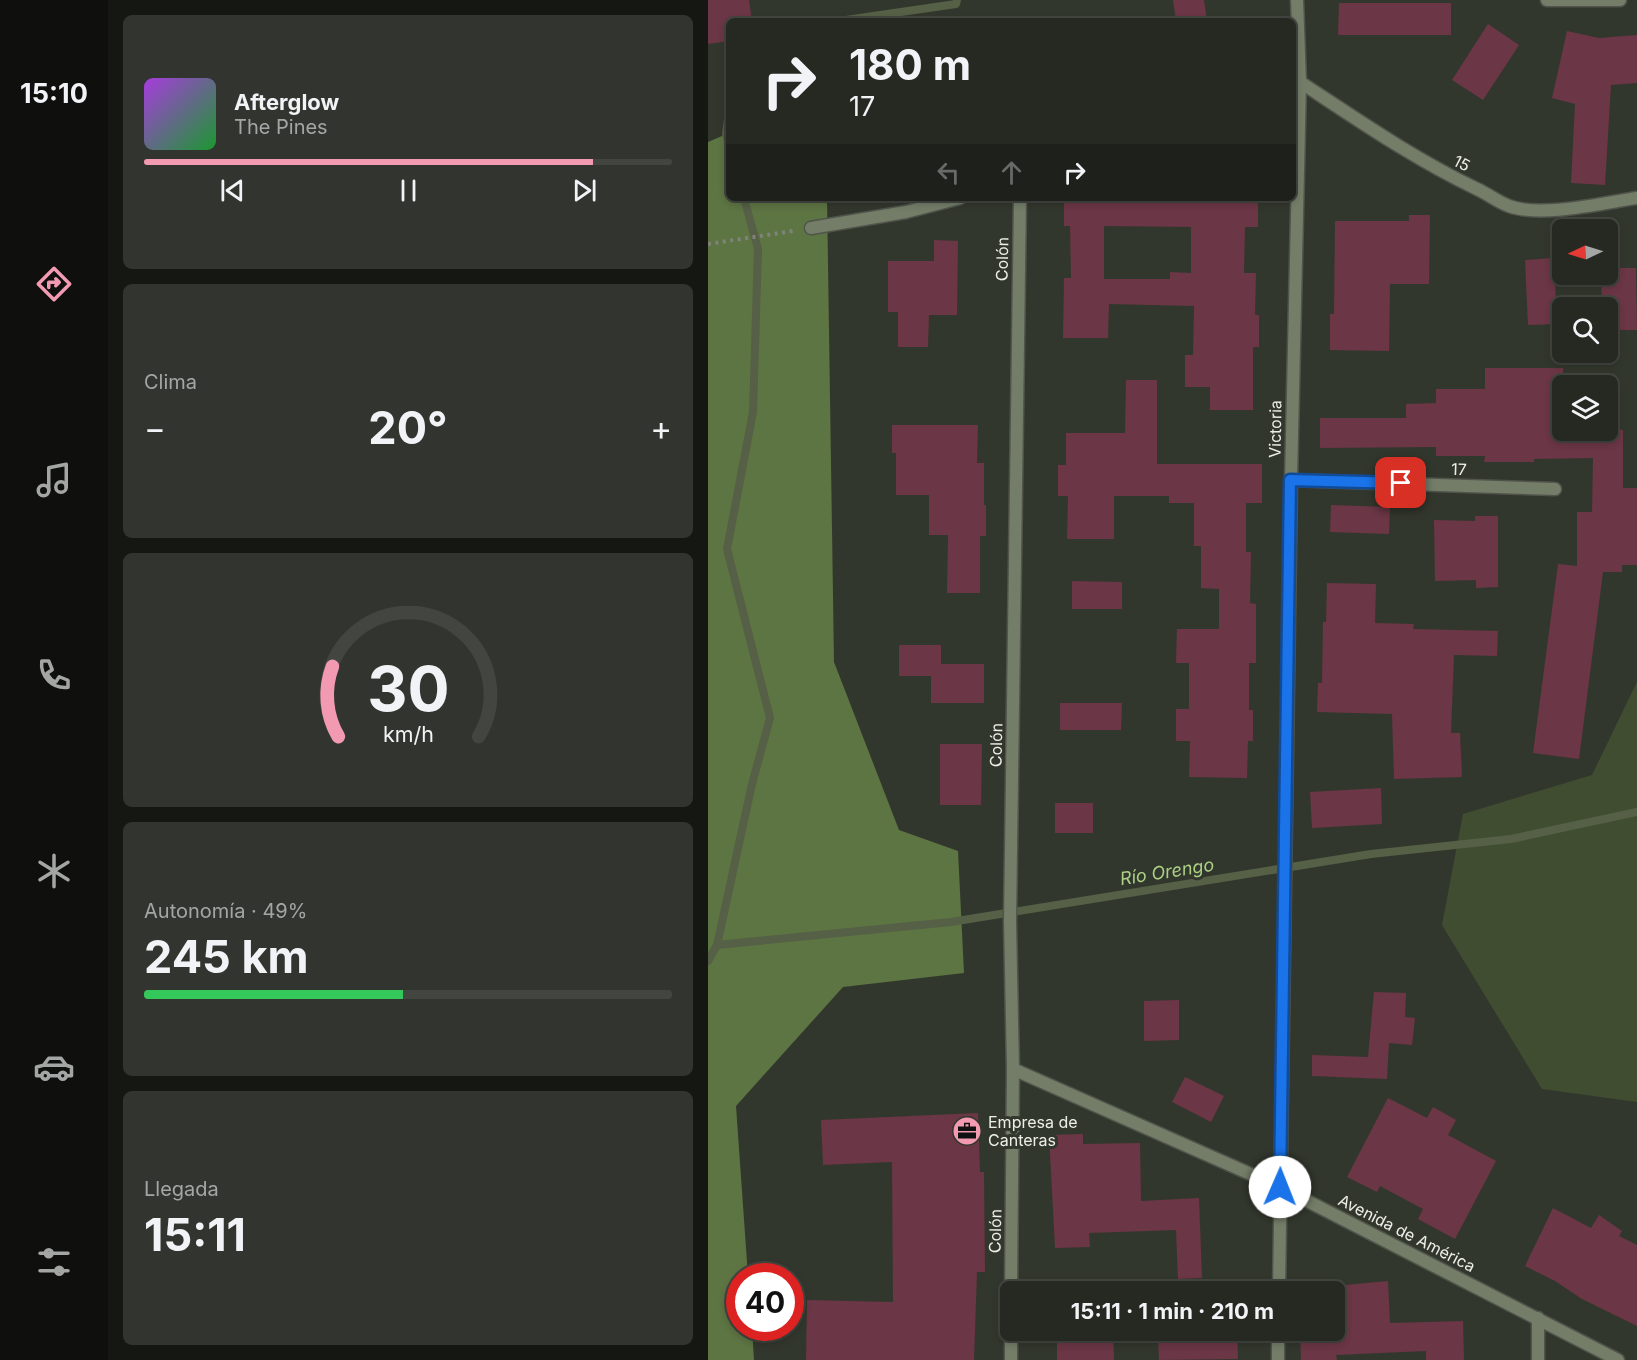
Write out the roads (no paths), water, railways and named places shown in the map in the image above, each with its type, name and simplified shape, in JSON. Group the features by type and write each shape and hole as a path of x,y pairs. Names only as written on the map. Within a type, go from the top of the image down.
{"street":[{"name":"Victoria","path":"1296,140 1297,0"},
{"path":"1547,0 1620,0"},
{"name":"15","path":"1297,83 1447,175 1510,206 1533,210 1580,208 1637,198"},
{"path":"811,228 906,212 948,201"},
{"name":"Colón","path":"1011,1281 1013,1069 1010,922 1020,201"},
{"name":"Victoria","path":"1279,1281 1295,201"},
{"name":"17","path":"1290,480 1555,489"},
{"name":"Avenida de América","path":"1013,1069 1280,1187 1618,1360"},
{"path":"1538,1318 1538,1360"},
{"path":"1011,1341 1011,1360"},
{"path":"1278,1341 1278,1360"}],"waterway":[{"path":"860,18 956,4 957,0"},
{"path":"708,961 717,945 752,784 770,718 727,549 753,412 758,249 745,201"},
{"name":"Río Orengo","path":"717,945 951,922 1371,854 1511,839 1637,812"}],"place":[{"name":"Empresa de Canteras","path":"967,1131"}]}
